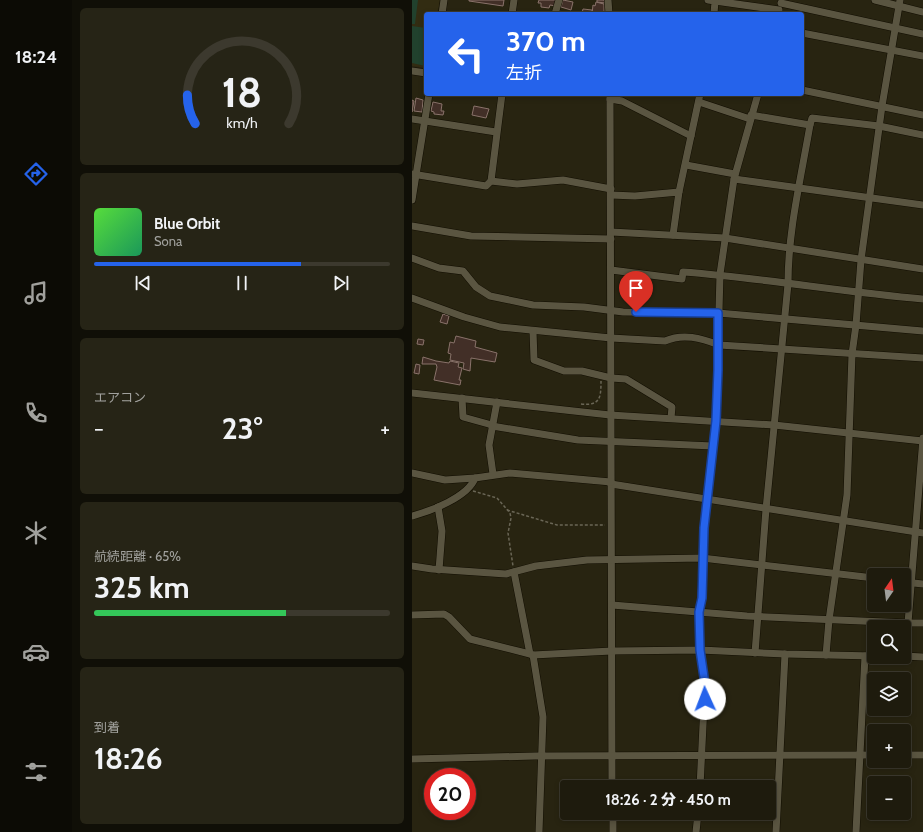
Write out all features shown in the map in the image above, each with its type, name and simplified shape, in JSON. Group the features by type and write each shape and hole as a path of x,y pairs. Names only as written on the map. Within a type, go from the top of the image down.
{"street":[{"path":"442,12 444,0"},
{"path":"512,12 514,0"},
{"path":"556,12 559,0"},
{"path":"608,0 609,12"},
{"path":"714,12 711,0 780,7 923,34"},
{"path":"875,0 899,3 923,12"},
{"path":"826,655 829,620 847,496 848,433 852,354 856,325 860,260 882,106 899,3"},
{"path":"804,33 923,56"},
{"path":"412,71 424,73"},
{"path":"804,90 923,115"},
{"path":"412,200 414,174 429,96"},
{"path":"414,174 486,186 491,181 502,96"},
{"path":"673,235 679,192 700,96"},
{"path":"700,780 705,684 700,650 699,612 702,598 704,528 716,421 720,274 734,176 757,96"},
{"path":"612,780 610,97 622,101 691,136"},
{"path":"699,102 751,117 810,124"},
{"path":"755,653 761,565 780,350 788,284 789,247 798,187 810,124 812,118 879,126 923,135"},
{"path":"412,119 496,132"},
{"path":"686,165 734,176 798,187 923,205"},
{"path":"491,181 517,184 563,180 611,192 642,196 679,192"},
{"path":"412,226 471,236 673,235 725,238 923,269"},
{"path":"412,258 439,268 463,271 476,286 490,296 533,305 584,307 611,311 718,313 923,331"},
{"path":"611,270 682,279 683,272 720,274 766,279 788,284 858,294 923,299"},
{"path":"412,298 464,318 500,327 534,331 665,341 673,338 690,337 719,345 923,358"},
{"path":"534,331 534,360 564,371 582,371 610,378 626,380 648,391 672,407 671,418"},
{"path":"412,392 610,415 716,421 923,440 919,533 911,569"},
{"path":"462,398 463,418 492,426 578,440 713,446"},
{"path":"493,474 489,453 492,426 497,402"},
{"path":"412,474 445,480 475,478 493,474 530,474 611,483 843,522 919,533"},
{"path":"412,516 438,507 467,490 475,478"},
{"path":"438,507 442,531 439,570"},
{"path":"412,566 439,570 506,574 536,566 587,560 612,561 702,558 867,577"},
{"path":"514,572 543,710 538,832"},
{"path":"911,582 923,584"},
{"path":"612,605 758,616 867,621"},
{"path":"412,616 444,614 449,617 470,639 531,654 700,650 864,656 856,832"},
{"path":"911,623 923,624"},
{"path":"776,832 784,654"},
{"path":"911,656 923,657"},
{"path":"412,759 612,755 867,756"},
{"path":"911,756 923,755"},
{"path":"613,820 613,832"},
{"path":"696,832 697,820"}],"path":[{"path":"581,404 591,404 601,397 601,377"},
{"path":"467,490 497,498 507,510 511,518 508,533 514,572"},
{"path":"507,510 557,525 611,525"}],"shaded area":[{"path":"412,0 440,0 437,12 424,12 424,68 412,66"}],"green space":[{"path":"412,0 418,0 415,24 412,24"},
{"path":"412,26 424,28 424,66 412,63"}],"building":[{"path":"469,0 504,0 503,6"},
{"path":"539,0 556,0 556,6 550,5 549,8 541,7 541,3 538,3"},
{"path":"563,0 573,2 571,10 561,7"},
{"path":"597,0 604,0 605,3 597,2"},
{"path":"596,2 604,4 604,12 592,12 593,5 595,6"},
{"path":"583,9 592,10 592,12 582,12"},
{"path":"416,98 423,100 422,112 414,111"},
{"path":"412,100 414,101 412,112"},
{"path":"433,102 442,104 441,111 444,111 443,115 434,114 434,112 431,111"},
{"path":"474,106 489,109 486,118 472,115"},
{"path":"443,314 449,316 447,324 440,322"},
{"path":"456,336 476,341 475,347 497,353 495,362 471,358 470,371 463,369 464,363 450,360 451,354 448,353 450,342 454,343"},
{"path":"418,339 424,340 423,345 417,344"},
{"path":"423,357 436,361 449,363 450,361 459,363 458,367 462,368 459,380 461,380 460,385 434,380 437,367 436,364 422,364"},
{"path":"416,364 420,365 419,374 414,373"}],"route":[{"path":"636,312 718,313 719,345 716,421 704,528 701,583 702,598 699,612 700,650 705,684 705,699"}]}
